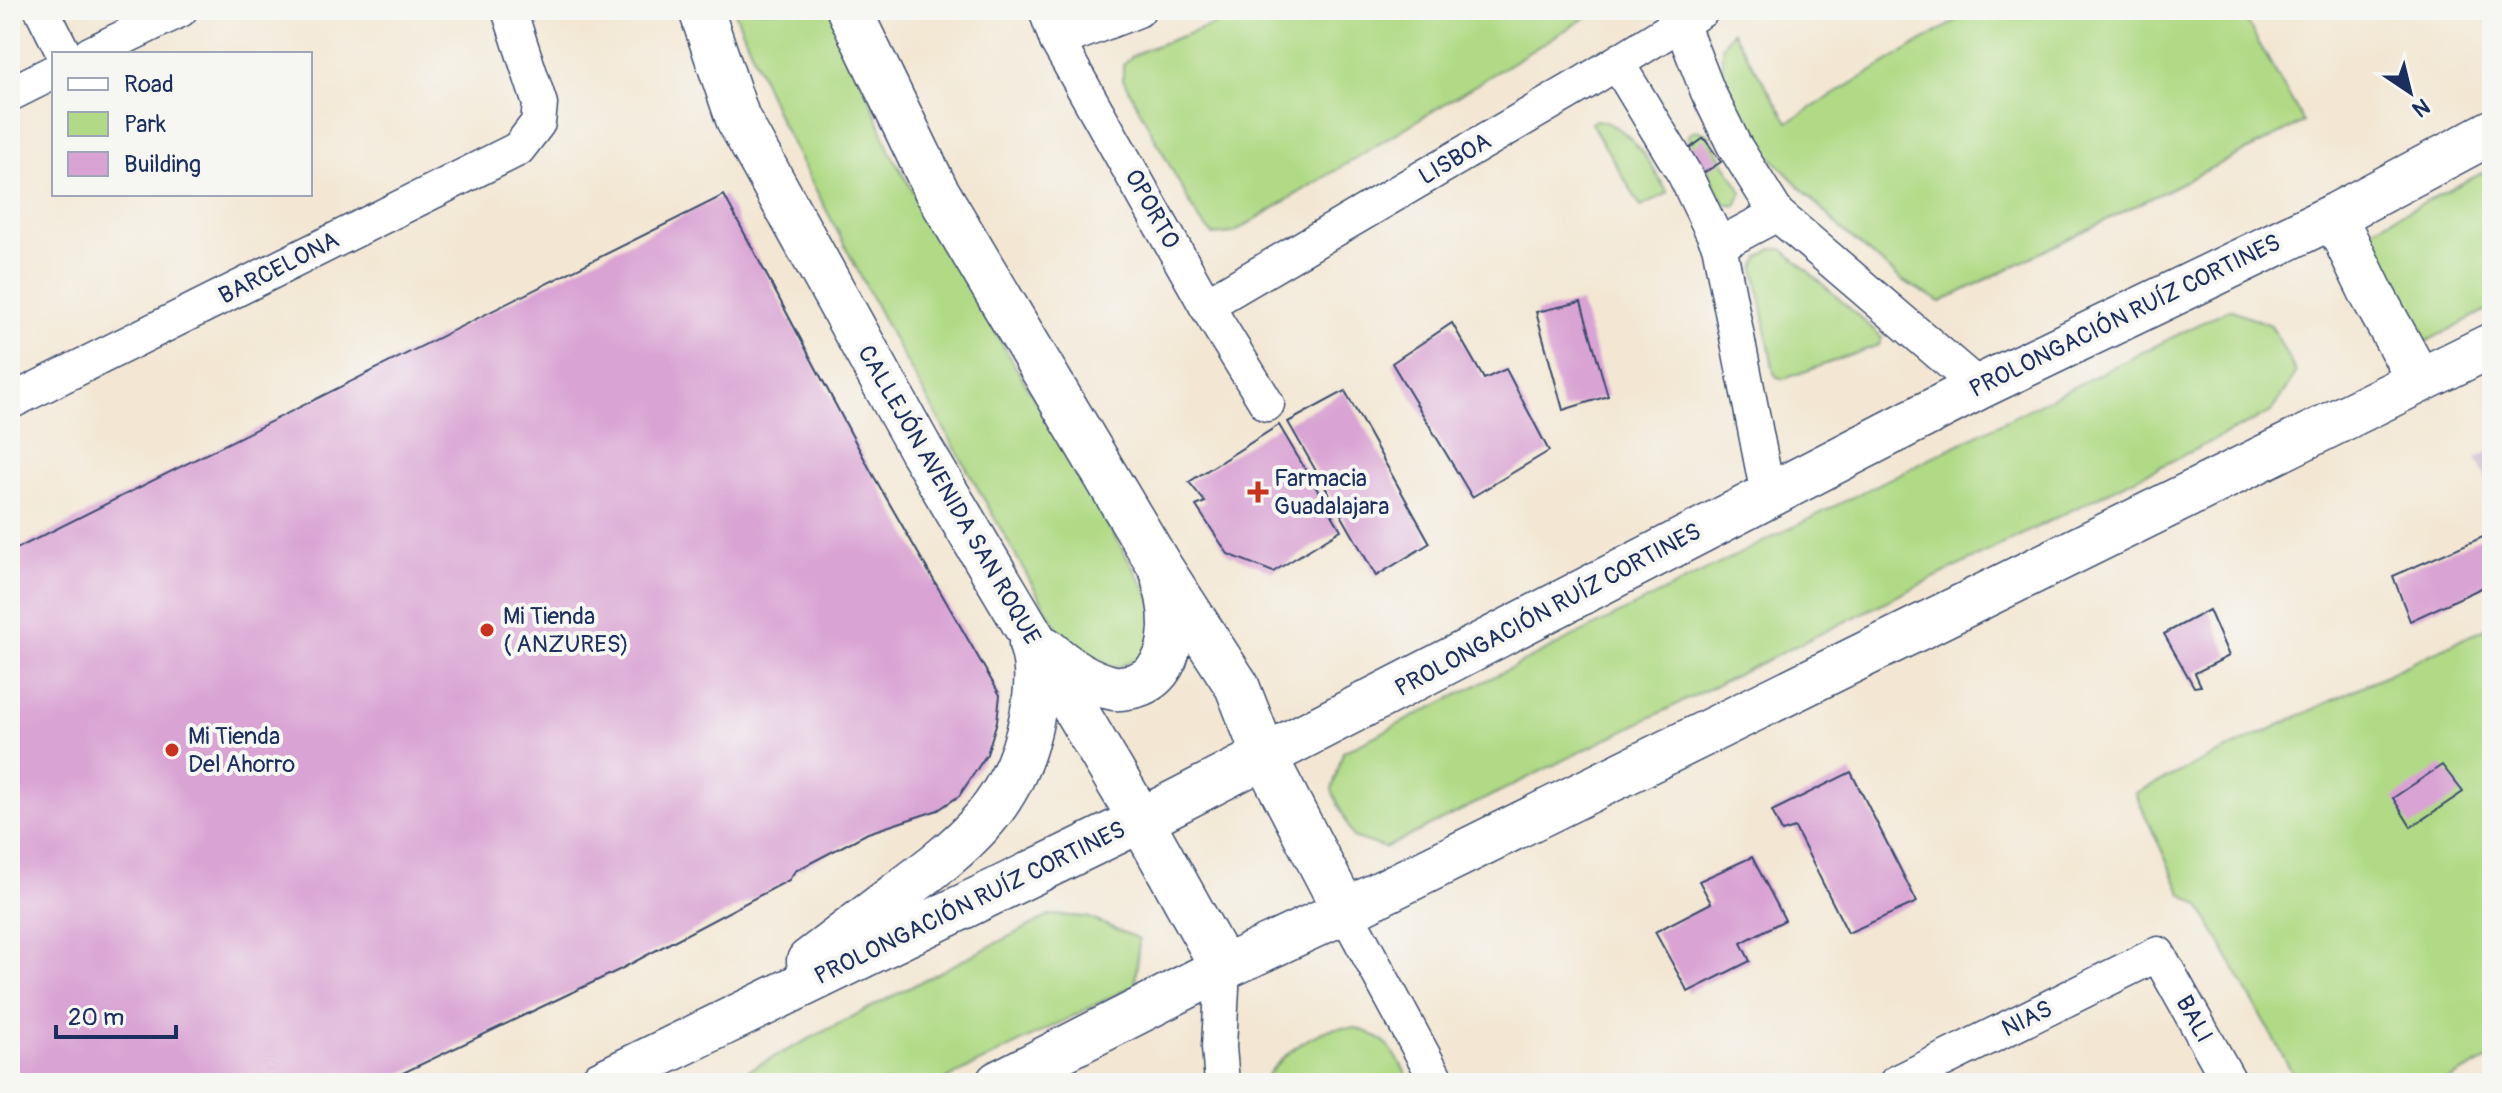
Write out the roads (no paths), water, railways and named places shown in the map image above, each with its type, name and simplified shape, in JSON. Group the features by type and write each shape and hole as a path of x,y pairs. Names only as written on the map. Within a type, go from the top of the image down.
{"main road":[{"name":"CALLEJÓN AVENIDA SAN ROQUE","path":"701,10 738,119 921,450 1141,820 1223,968"},
{"path":"849,10 936,190 1160,567 1237,686 1264,755 1345,911"},
{"name":"PROLONGACIÓN RUÍZ CORTINES","path":"601,1083 1141,820 1979,387 2334,216 2492,132"},
{"path":"2334,216 2419,380"},
{"path":"998,1083 1223,968 1345,911 2492,345"},
{"path":"1028,634 1056,659 1097,683 1122,688 1151,678 1166,659 1171,621 1170,598 1160,567"},
{"path":"735,1018 954,853 983,823 1008,785 1021,758 1031,720 1037,687 1036,660 1028,634"}],"street":[{"path":"42,10 63,52"},
{"path":"94,52 180,10"},
{"name":"BARCELONA","path":"10,402 518,149 538,123 540,104 509,10"},
{"path":"1051,25 1138,10"},
{"path":"1691,16 1708,92 1734,145 1777,214 1979,387"},
{"name":"LISBOA","path":"1206,305 1617,63 1691,16"},
{"name":"OPORTO","path":"1051,25 1206,305 1267,404"},
{"path":"1617,63 1685,175 1719,245 1768,495"},
{"path":"10,94 52,73"},
{"path":"1719,245 1777,214"},
{"path":"1345,911 1438,1083"},
{"name":"NIAS","path":"1896,1083 2158,954"},
{"name":"BALI","path":"2158,954 2230,1083"},
{"path":"1222,1083 1219,1047 1223,968"}],"place":[{"name":"Farmacia Guadalajara","path":"1258,492"},
{"name":"Mi Tienda ( ANZURES)","path":"487,630"},
{"name":"Mi Tienda Del Ahorro","path":"172,750"}]}
